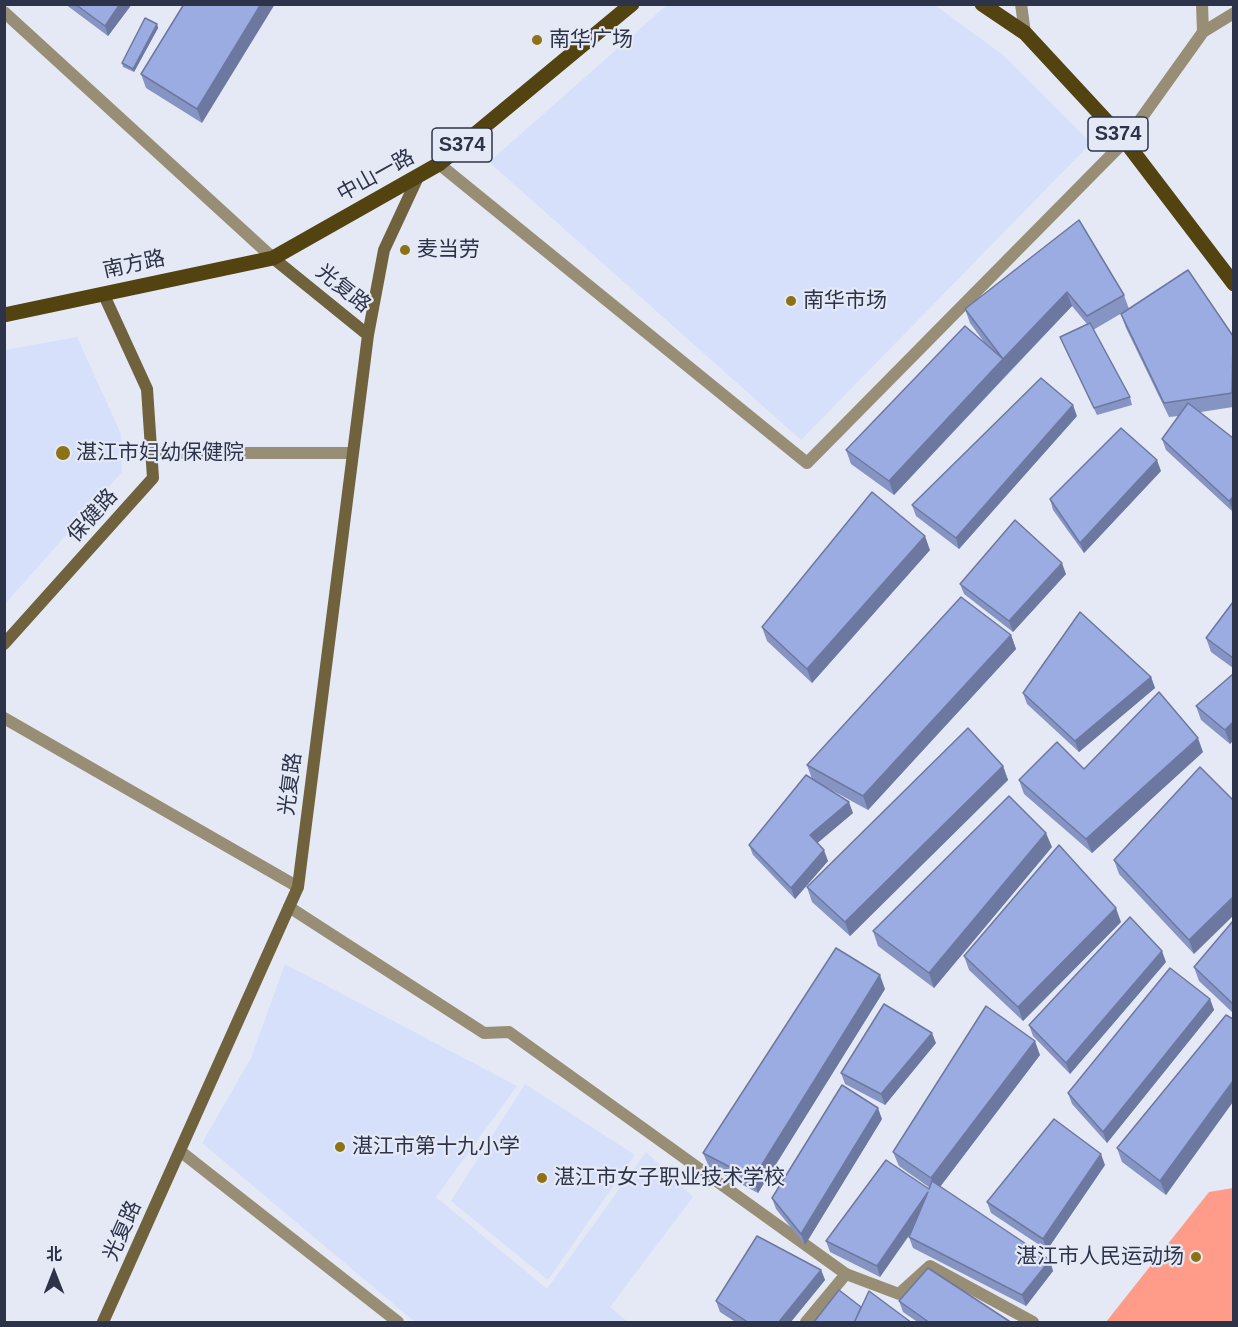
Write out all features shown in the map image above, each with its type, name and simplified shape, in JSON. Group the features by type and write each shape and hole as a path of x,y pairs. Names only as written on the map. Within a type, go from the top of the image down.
{"main road":[{"name":"中山一路","path":"273,258 439,164 632,4"},
{"name":"S374","path":"982,4 1025,33 1125,141 1233,284"},
{"name":"南方路","path":"4,315 273,258"}],"street":[{"path":"1021,4 1025,33"},
{"path":"1202,4 1203,32"},
{"path":"4,12 273,258"},
{"path":"439,164 807,463 1125,141 1203,32 1233,13"},
{"path":"368,335 384,250 418,177"},
{"name":"光复路","path":"104,1323 298,887 368,335 273,258"},
{"name":"保健路","path":"4,644 153,478 147,389 103,293"},
{"path":"152,453 352,453"},
{"path":"4,718 298,887"},
{"path":"289,907 484,1033 509,1032 846,1275 899,1294 930,1266 1033,1323"},
{"path":"180,1151 398,1323"},
{"path":"806,1323 846,1275"}],"shaded area":[{"name":"南华市场","path":"668,4 935,5 1003,55 1091,143 801,440 489,162"},
{"name":"湛江市妇幼保健院","path":"77,337 121,434 122,472 5,604 5,350"},
{"name":"湛江市第十九小学","path":"285,964 517,1086 436,1197 547,1289 646,1152 693,1197 610,1307 628,1322 415,1322 202,1143 251,1058"},
{"name":"湛江市女子职业技术学校","path":"525,1084 635,1155 548,1280 451,1201"},
{"name":"湛江市人民运动场","path":"1233,1188 1233,1322 1106,1322 1209,1192"}],"building":[{"path":"75,4 120,4 105,26"},
{"path":"184,4 261,4 197,109 141,74"},
{"path":"145,18 157,24 133,69 122,63"},
{"path":"1079,220 1124,295 1087,316 1067,292 1003,359 965,309"},
{"path":"1188,270 1233,336 1232,393 1164,403 1121,314"},
{"path":"1090,323 1130,397 1094,408 1060,337"},
{"path":"965,326 1003,359 889,481 846,450"},
{"path":"1041,378 1073,405 956,538 912,505"},
{"path":"1188,403 1233,438 1233,497 1229,501 1162,439"},
{"path":"1121,428 1157,460 1080,543 1050,499"},
{"path":"872,492 925,536 807,669 762,627"},
{"path":"1015,520 1062,563 1009,621 960,584"},
{"path":"961,597 1011,635 863,796 807,765"},
{"path":"1233,602 1233,658 1206,638"},
{"path":"1080,612 1151,677 1075,741 1023,693"},
{"path":"1233,674 1233,722 1225,730 1196,706"},
{"path":"1159,692 1198,738 1086,839 1019,780 1057,742 1084,769"},
{"path":"968,728 1003,766 845,922 807,887"},
{"path":"1200,767 1233,800 1233,897 1189,940 1114,860"},
{"path":"806,775 849,802 810,835 824,850 791,888 749,845"},
{"path":"1009,796 1046,833 929,973 873,931"},
{"path":"1059,845 1116,908 1018,1007 964,956"},
{"path":"1130,917 1162,951 1066,1063 1029,1025"},
{"path":"1233,921 1233,1004 1194,967"},
{"path":"836,948 880,975 753,1179 703,1153"},
{"path":"1170,968 1210,999 1103,1132 1068,1093"},
{"path":"884,1004 932,1033 881,1094 841,1073"},
{"path":"986,1006 1035,1041 931,1178 893,1152"},
{"path":"1226,1015 1233,1019 1233,1081 1160,1181 1117,1148"},
{"path":"842,1085 878,1108 801,1234 772,1198"},
{"path":"1054,1119 1101,1154 1043,1239 987,1202"},
{"path":"886,1160 929,1189 932,1181 1050,1260 1022,1295 909,1237 928,1192 877,1266 826,1241"},
{"path":"757,1236 821,1270 778,1323 749,1323 716,1301"},
{"path":"928,1268 1012,1323 930,1323 899,1301"},
{"path":"839,1290 861,1307 854,1323 814,1322"},
{"path":"869,1291 912,1323 854,1323"}],"place":[{"name":"南华广场","path":"537,40"},
{"name":"麦当劳","path":"405,250"},
{"name":"南华市场","path":"791,301"},
{"name":"湛江市妇幼保健院","path":"63,453"},
{"name":"湛江市第十九小学","path":"340,1147"},
{"name":"湛江市女子职业技术学校","path":"542,1178"},
{"name":"湛江市人民运动场","path":"1196,1257"}]}
